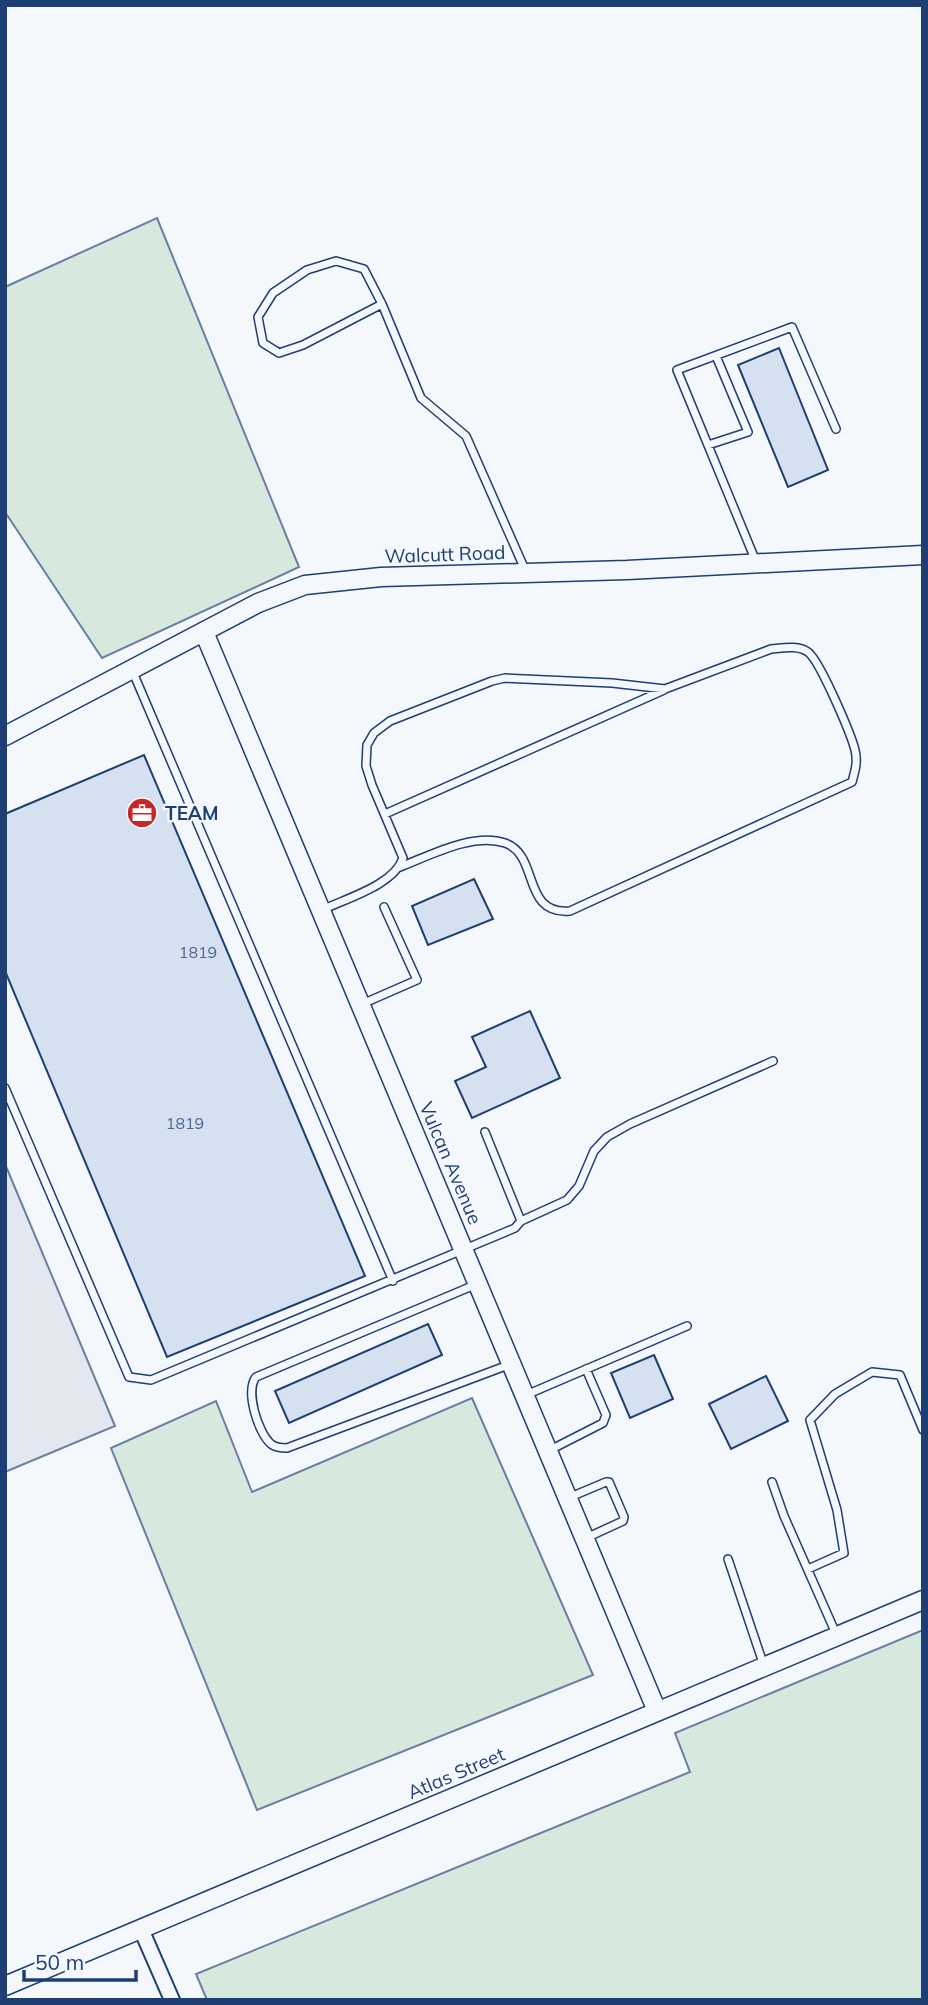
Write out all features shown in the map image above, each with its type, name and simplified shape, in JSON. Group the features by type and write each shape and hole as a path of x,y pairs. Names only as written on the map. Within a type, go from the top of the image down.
{"street":[{"name":"Walcutt Road","path":"5,736 258,603 305,585 381,577 758,564 923,555"},
{"name":"Vulcan Avenue","path":"204,632 657,1712"},
{"name":"Atlas Street","path":"5,1986 923,1600"},
{"path":"141,1929 172,2000"}],"lane":[{"path":"382,303 303,345 279,353 263,343 258,317 273,293 307,270 337,261 364,269 382,303 421,398 466,436 527,573"},
{"path":"758,564 677,370 792,327 836,429"},
{"path":"708,445 748,432 716,356"},
{"path":"385,814 665,690 771,649 789,647 807,651 820,665 855,750 857,766 852,782 833,793 570,911 556,912 545,906 520,854 505,843 463,843 400,867"},
{"path":"132,669 393,1281"},
{"path":"321,910 390,878 400,867 403,858 366,766 367,745 374,733 390,721 505,678 612,682 665,690"},
{"path":"361,1004 417,979 384,907"},
{"path":"5,1088 129,1377 151,1380 515,1228 521,1221 567,1200 579,1186 594,1151 607,1137 642,1118 773,1060"},
{"path":"485,1132 521,1221"},
{"path":"478,1283 256,1377 251,1382 252,1403 265,1436 271,1444 287,1448 512,1363"},
{"path":"525,1395 687,1326"},
{"path":"548,1451 603,1423 606,1415 586,1369"},
{"path":"808,1569 844,1553 837,1510 810,1420 835,1394 862,1378 872,1373 891,1374 900,1375 923,1430"},
{"path":"568,1498 609,1482 624,1517 623,1521 585,1538"},
{"path":"772,1482 837,1636"},
{"path":"728,1559 765,1667"}],"shaded area":[{"path":"157,218 299,567 102,658 5,512 5,287"},
{"path":"5,1164 115,1426 5,1472"},
{"path":"472,1398 593,1675 257,1810 111,1448 216,1401 252,1492"},
{"path":"923,1630 923,2000 207,2000 196,1974 690,1772 675,1733"}],"building":[{"path":"779,348 828,470 788,487 738,365"},
{"path":"144,755 365,1276 167,1357 5,971 5,814"},
{"path":"474,879 493,919 428,945 412,906"},
{"path":"530,1011 560,1078 472,1118 455,1081 486,1067 472,1037"},
{"path":"428,1324 442,1355 289,1423 275,1391"},
{"path":"654,1355 673,1399 630,1418 611,1373"},
{"path":"766,1376 788,1421 731,1449 709,1404"}],"place":[{"name":"TEAM","path":"142,813"}]}
